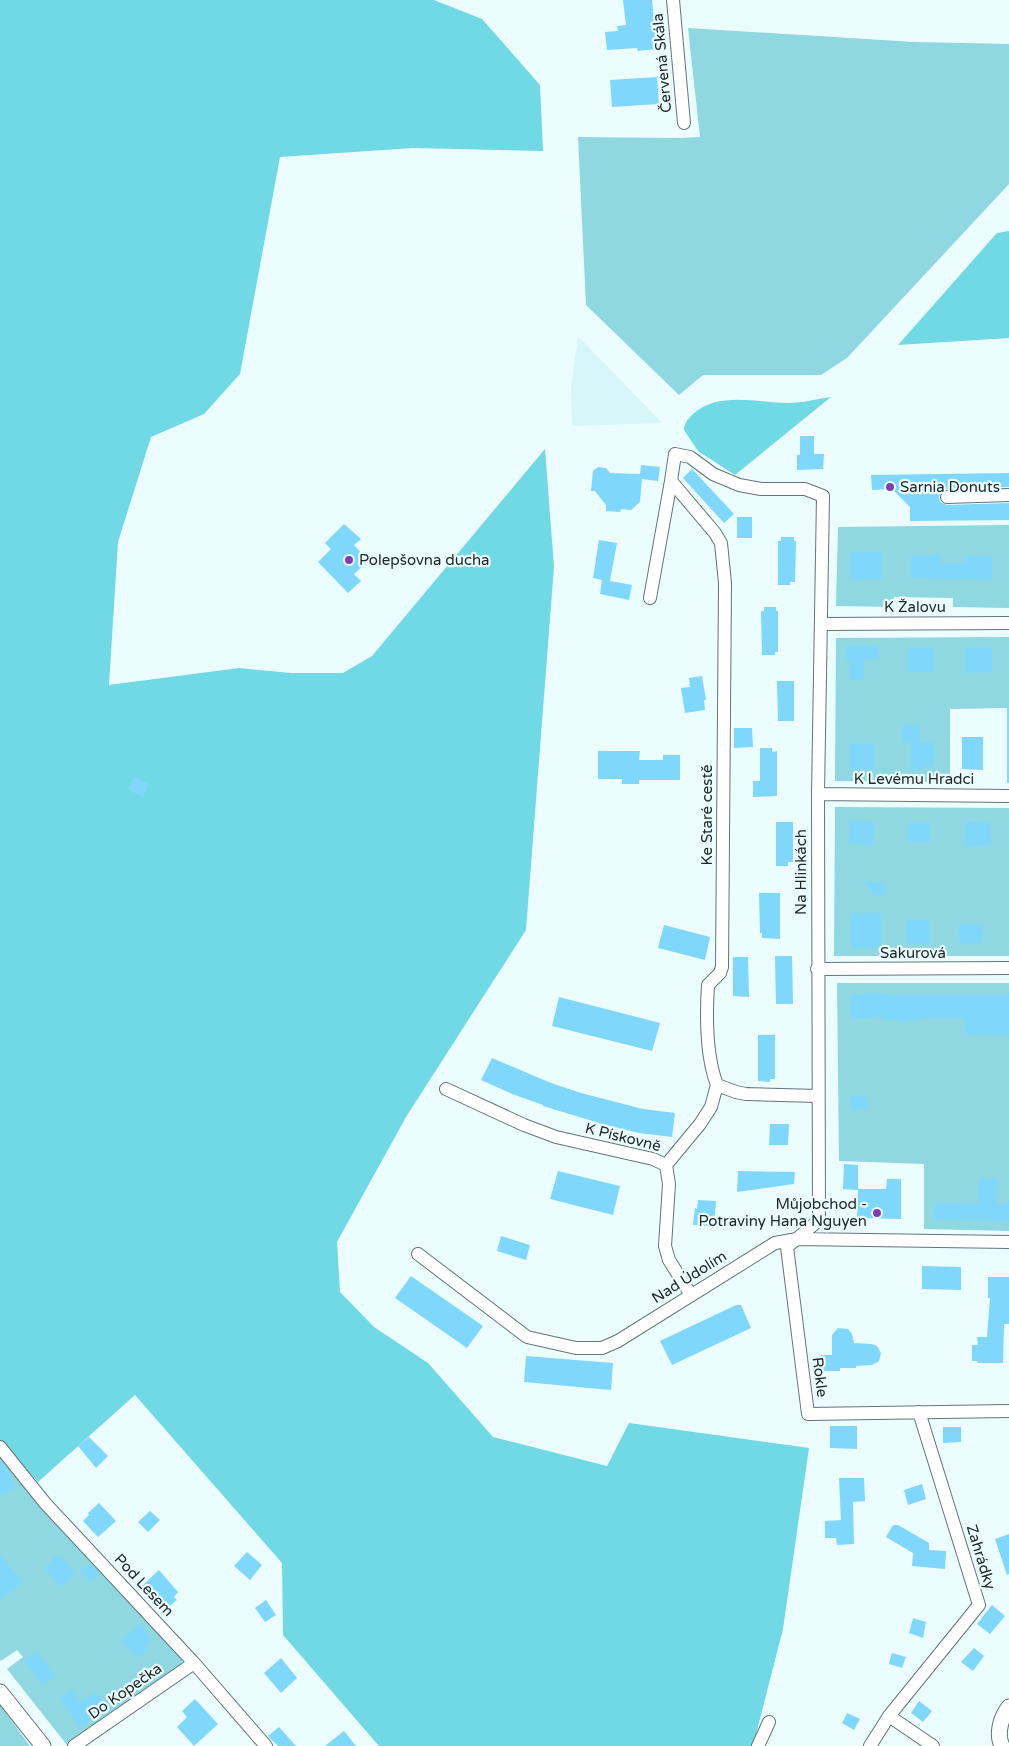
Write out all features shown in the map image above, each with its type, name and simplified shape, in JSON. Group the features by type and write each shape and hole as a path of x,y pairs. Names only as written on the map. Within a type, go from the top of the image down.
{"street":[{"name":"Červená Skála","path":"673,0 684,124"},
{"name":"Na Hlinkách","path":"671,481 675,454 690,457 714,474 739,485 761,489 805,489 823,496 817,969 819,1220 797,1239"},
{"path":"650,598 671,481"},
{"name":"Ke Staré cestě","path":"671,481 715,532 721,543 725,583 722,967 720,973 708,985 707,996 710,1058 712,1073 717,1085"},
{"path":"947,497 1009,495"},
{"name":"K Žalovu","path":"821,624 1009,623"},
{"name":"K Levému Hradci","path":"818,794 1009,796"},
{"name":"Sakurová","path":"817,969 1009,968"},
{"path":"666,1165 700,1124 710,1107 717,1085 746,1094 818,1096"},
{"name":"K Pískovně","path":"446,1089 524,1125 556,1137 653,1159 666,1165 669,1184 665,1246 669,1260 692,1296"},
{"name":"Nad Údolím","path":"418,1254 527,1337 576,1348 602,1348 618,1341 775,1243 797,1239 1009,1242"},
{"name":"Rokle","path":"797,1239 787,1247 808,1414 919,1412"},
{"path":"919,1412 1009,1411"},
{"name":"Zahrádky","path":"870,1746 889,1716 979,1605 919,1412"},
{"name":"Pod Lesem","path":"0,1447 44,1502 194,1663 266,1746"},
{"name":"Do Kopečka","path":"74,1746 194,1663"},
{"path":"0,1692 43,1746"},
{"path":"1002,1746 999,1728 1004,1713 1009,1707"},
{"path":"889,1716 933,1746"},
{"path":"758,1746 769,1722"}],"shaded area":[{"path":"0,0 434,0 482,19 540,85 543,151 413,148 280,157 240,374 204,414 151,437 118,542 109,685 239,668 291,673 343,673 372,656 545,449 554,567 526,930 406,1117 337,1242 340,1292 374,1327 428,1363 493,1437 607,1466 629,1423 809,1448 783,1629 753,1746 379,1746 283,1635 282,1563 135,1395 38,1482 0,1440"},
{"path":"688,28 914,42 1009,44 1009,184 847,358 821,375 703,375 679,395 586,305 578,137 700,137"},
{"path":"1009,231 1009,338 898,345 997,233"},
{"path":"578,336 662,423 572,426 571,387"},
{"path":"831,397 735,475 698,451 684,430 687,421 693,414 703,407 726,400 793,403"},
{"path":"1009,525 1009,608 953,607 953,598 894,597 893,607 836,606 838,527"},
{"path":"1009,637 1009,783 1007,783 1007,708 950,709 950,782 835,781 836,638"},
{"path":"835,807 1009,808 1009,956 834,956"},
{"path":"837,983 1009,983 1009,1231 924,1229 924,1164 839,1161"},
{"path":"0,1457 182,1659 182,1667 67,1745 7,1669 23,1657 17,1650 1,1661 0,1659"},
{"path":"0,1705 30,1746 0,1746"}],"building":[{"path":"623,0 652,0 657,49 638,51 637,48 607,50 605,32 618,31 617,26 626,25"},
{"path":"657,77 659,104 612,107 610,80"},
{"path":"800,436 814,436 814,454 824,454 823,469 797,470 797,455 800,455"},
{"path":"641,465 660,467 658,481 642,479 640,502 631,510 621,509 620,512 606,511 606,505 595,491 591,491 593,471 598,467 606,468 610,473 640,474"},
{"path":"692,469 734,514 724,523 683,478"},
{"path":"1009,473 1009,487 947,489 942,490 939,497 940,502 947,505 1009,503 1009,520 910,521 910,507 892,489 872,490 871,475"},
{"path":"737,517 752,517 752,538 737,538"},
{"path":"344,524 361,539 354,545 368,561 354,574 361,581 348,593 318,562 331,549 325,543"},
{"path":"781,537 794,537 794,541 796,541 795,582 790,582 790,585 778,585 778,541 781,541"},
{"path":"599,540 617,543 610,581 632,585 629,600 600,594 602,580 593,578"},
{"path":"850,552 882,552 882,579 850,579"},
{"path":"942,555 942,564 966,563 966,556 992,556 992,580 911,578 911,556"},
{"path":"764,607 776,607 776,611 778,611 778,652 775,652 775,655 762,655 761,611 764,611"},
{"path":"846,646 879,646 878,660 864,659 864,680 849,680 850,661 846,661"},
{"path":"965,647 992,647 992,672 965,673"},
{"path":"908,648 934,648 934,672 908,672"},
{"path":"702,676 706,700 704,700 705,710 685,713 681,688 690,687 689,678"},
{"path":"777,681 794,681 794,721 778,721"},
{"path":"902,725 920,725 920,742 934,742 934,766 924,766 923,769 911,770 911,742 902,743"},
{"path":"734,728 752,728 753,747 734,748"},
{"path":"962,737 983,737 983,770 962,769"},
{"path":"849,743 874,743 874,769 850,769"},
{"path":"760,748 772,748 772,752 777,751 777,796 753,797 753,781 760,781"},
{"path":"598,751 640,751 639,760 663,760 663,755 680,755 680,780 639,780 639,784 622,784 622,779 598,779"},
{"path":"134,777 149,784 143,797 128,790"},
{"path":"849,821 874,821 873,845 849,844"},
{"path":"776,822 793,822 793,862 788,862 788,866 776,866"},
{"path":"930,822 930,842 908,842 908,823"},
{"path":"965,822 991,822 991,846 965,846"},
{"path":"863,882 885,882 884,896 876,895"},
{"path":"759,893 780,893 780,939 762,938 762,933 760,933"},
{"path":"851,913 881,913 881,948 851,948"},
{"path":"906,920 929,920 929,944 906,943"},
{"path":"959,924 983,925 982,943 959,943"},
{"path":"664,925 710,937 705,960 658,948"},
{"path":"775,956 792,956 793,1004 776,1004"},
{"path":"733,957 748,957 749,997 733,996"},
{"path":"871,993 897,995 1009,995 1009,1035 965,1035 965,1018 927,1018 903,1022 882,1020 882,1016 851,1018 851,995"},
{"path":"559,997 660,1023 652,1051 552,1026"},
{"path":"758,1035 775,1035 775,1079 770,1079 770,1082 758,1081"},
{"path":"492,1058 551,1083 581,1093 643,1109 675,1113 672,1137 639,1133 606,1125 543,1106 512,1094 481,1080"},
{"path":"850,1096 867,1096 868,1109 850,1109"},
{"path":"770,1124 789,1124 788,1145 769,1145"},
{"path":"844,1164 858,1165 858,1189 886,1189 887,1179 901,1179 901,1219 857,1218 858,1190 843,1189"},
{"path":"558,1171 620,1186 613,1215 550,1199"},
{"path":"738,1171 795,1172 794,1184 737,1192"},
{"path":"979,1178 997,1179 996,1204 1009,1204 1009,1221 934,1220 935,1203 978,1204"},
{"path":"698,1200 716,1201 714,1226 693,1225"},
{"path":"501,1236 530,1245 526,1260 497,1251"},
{"path":"922,1266 961,1267 961,1290 922,1289"},
{"path":"411,1276 483,1326 467,1348 395,1298"},
{"path":"988,1277 1009,1277 1009,1324 1004,1324 1003,1363 978,1363 977,1361 972,1361 972,1345 978,1345 977,1337 987,1337 990,1298 988,1298"},
{"path":"736,1305 741,1305 751,1328 672,1365 660,1341"},
{"path":"838,1328 848,1329 852,1334 854,1343 877,1346 881,1353 879,1361 872,1365 856,1366 856,1368 840,1368 840,1371 821,1371 821,1355 832,1355 832,1335"},
{"path":"526,1356 613,1363 611,1390 524,1382"},
{"path":"830,1426 857,1426 857,1449 830,1448"},
{"path":"943,1427 961,1427 961,1442 943,1443"},
{"path":"89,1437 108,1456 96,1468 78,1446"},
{"path":"0,1460 6,1467 16,1488 0,1496"},
{"path":"839,1478 864,1478 865,1501 853,1502 854,1544 837,1545 836,1538 825,1538 825,1521 841,1520"},
{"path":"922,1484 926,1499 908,1505 904,1490"},
{"path":"99,1503 116,1521 98,1537 83,1521 89,1515 88,1513"},
{"path":"150,1511 160,1520 148,1532 138,1522"},
{"path":"893,1525 898,1525 929,1543 929,1550 946,1551 945,1569 912,1566 913,1553 886,1537"},
{"path":"1009,1534 1009,1574 1007,1575 995,1539"},
{"path":"247,1552 262,1565 250,1580 234,1566"},
{"path":"0,1554 23,1582 0,1600"},
{"path":"52,1556 62,1557 76,1574 60,1587 44,1568 52,1562"},
{"path":"89,1563 100,1573 90,1582 80,1571"},
{"path":"159,1570 178,1592 174,1597 177,1600 166,1609 164,1606 161,1608 142,1586"},
{"path":"266,1600 276,1615 265,1622 255,1608"},
{"path":"992,1605 1005,1616 990,1634 977,1624"},
{"path":"913,1618 926,1622 923,1638 909,1633"},
{"path":"139,1623 152,1640 144,1647 147,1650 137,1658 122,1641"},
{"path":"974,1648 984,1656 973,1671 961,1662"},
{"path":"37,1651 55,1676 43,1685 24,1660"},
{"path":"892,1653 906,1657 902,1668 889,1664"},
{"path":"281,1658 297,1678 281,1693 264,1673"},
{"path":"72,1690 81,1702 96,1692 107,1709 79,1727 60,1698"},
{"path":"195,1699 218,1724 194,1746 177,1727 187,1717 182,1711"},
{"path":"919,1701 932,1711 923,1722 911,1713"},
{"path":"847,1713 860,1719 854,1730 842,1723"},
{"path":"279,1727 296,1746 278,1746 268,1736"},
{"path":"344,1731 356,1746 325,1746"}],"place":[{"name":"Sarnia Donuts","path":"890,487"},
{"name":"Polepšovna ducha","path":"349,560"},
{"name":"Můjobchod - Potraviny Hana Nguyen","path":"877,1213"}]}
